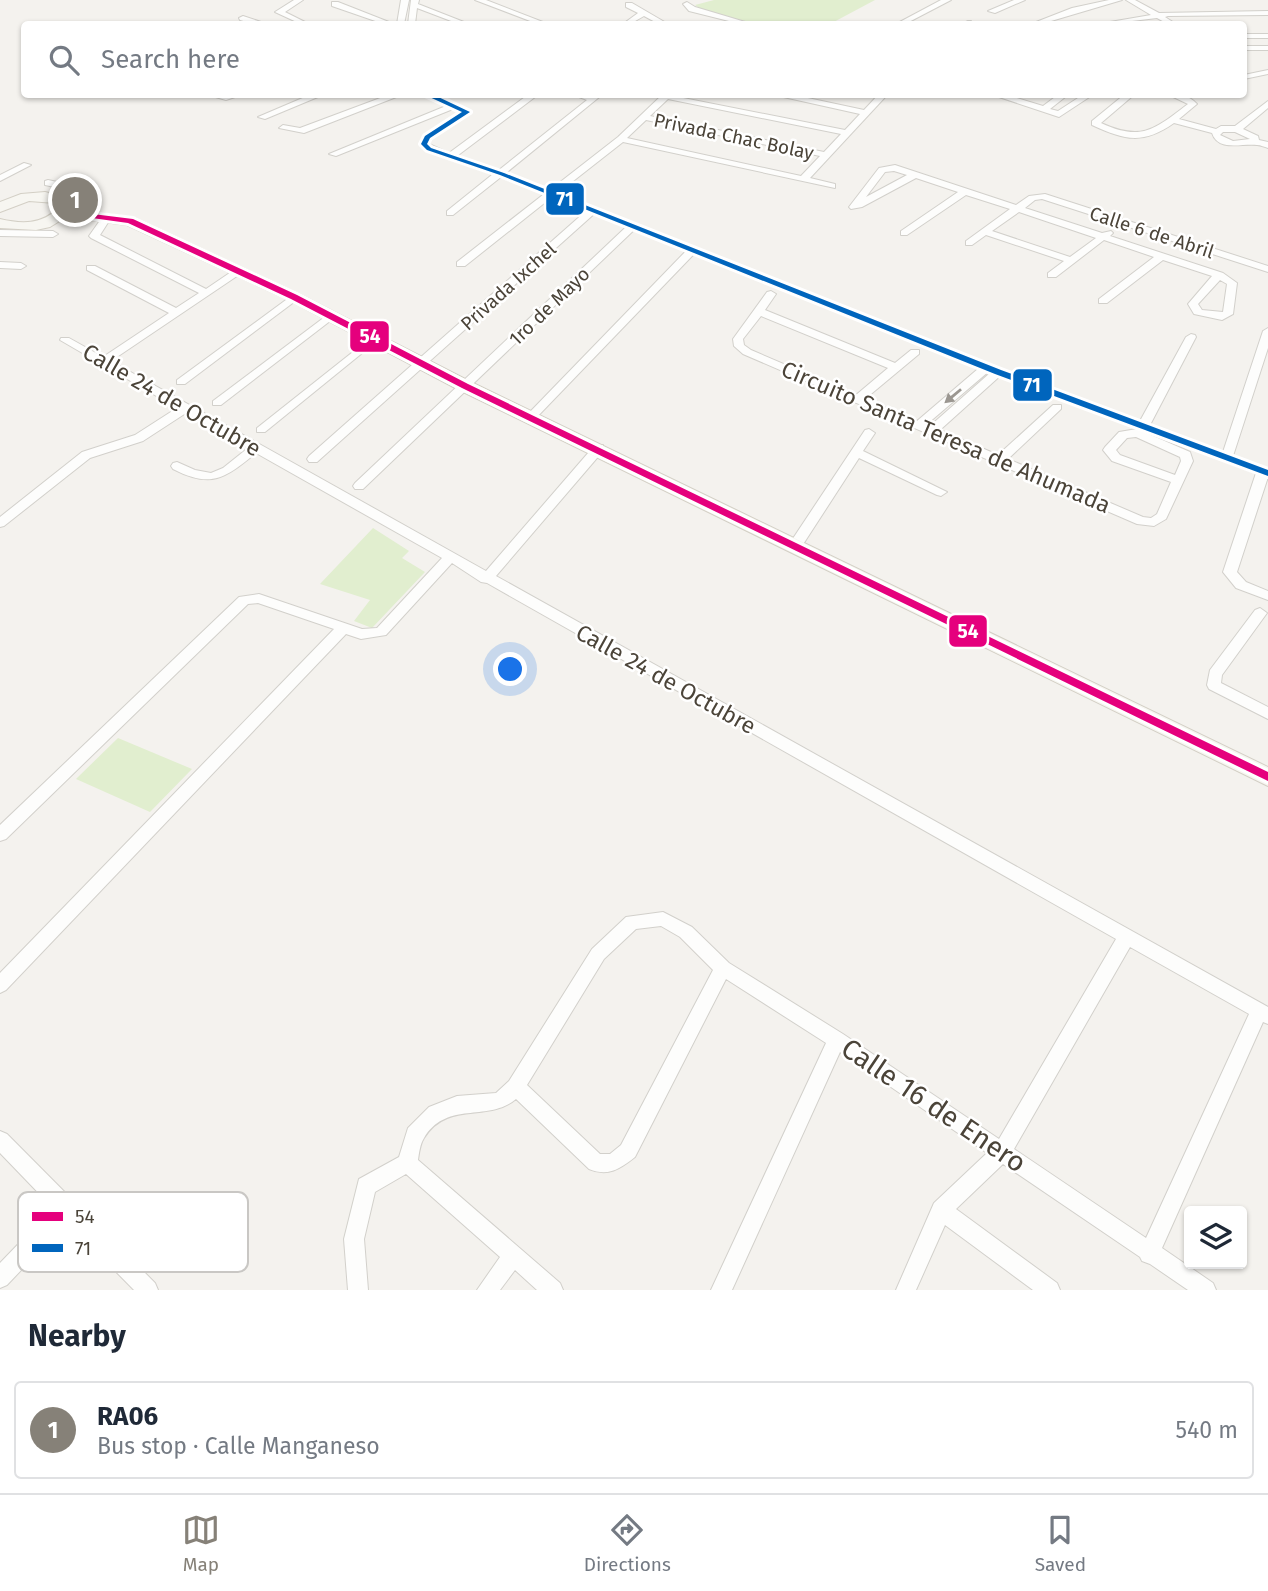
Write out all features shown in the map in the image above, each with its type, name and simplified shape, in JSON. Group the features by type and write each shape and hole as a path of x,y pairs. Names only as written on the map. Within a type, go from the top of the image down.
{"street":[{"path":"299,0 279,12 299,21"},
{"path":"401,21 405,0"},
{"path":"479,0 536,21"},
{"path":"700,0 687,4 692,9 737,21"},
{"path":"907,21 947,0"},
{"path":"992,11 1021,0"},
{"path":"1044,21 1118,0"},
{"path":"1130,0 1167,21"},
{"path":"412,21 415,3 458,21"},
{"path":"335,4 382,21"},
{"path":"629,5 657,21"},
{"path":"1127,21 1158,15 1201,12 1268,13"},
{"path":"631,21 642,14"},
{"path":"243,18 250,21"},
{"path":"1247,30 1268,33"},
{"path":"1247,36 1268,33"},
{"path":"1247,48 1268,48"},
{"path":"1247,76 1268,72"},
{"path":"270,122 262,117 311,98"},
{"path":"283,128 296,132 389,98"},
{"path":"435,98 467,112 427,137 424,144 449,157 502,174 993,369 1266,472 1230,572 1234,580 1244,587 1268,596"},
{"path":"449,157 530,98"},
{"path":"450,213 596,98"},
{"path":"461,264 621,139 664,98"},
{"path":"681,98 848,133"},
{"path":"794,98 868,113"},
{"path":"803,180 881,98"},
{"path":"1006,98 1059,114 1084,98"},
{"path":"1043,110 1060,98"},
{"path":"1125,98 1095,120 1096,123 1146,137 1193,104 1183,98"},
{"path":"1241,130 1268,104"},
{"path":"333,154 453,106"},
{"path":"1241,130 1268,114"},
{"name":"Privada Chac Bolay","path":"643,117 826,155"},
{"path":"1172,120 1216,132 1241,130 1252,134 1254,141"},
{"path":"1216,132 1218,138 1233,144 1254,141 1268,145"},
{"path":"621,139 832,186"},
{"path":"0,178 27,165"},
{"path":"0,167 14,172"},
{"path":"914,175 854,208 886,167 914,175 965,191 1219,275 1232,283 1228,314 1222,317 1198,312 1193,304 1219,275"},
{"path":"48,183 73,188 55,198"},
{"path":"904,233 965,191"},
{"path":"1,206 34,196 55,198 64,204 63,212"},
{"name":"Calle 6 de Abril","path":"1017,209 1036,196 1268,269"},
{"path":"969,243 1017,209"},
{"name":"Privada Ixchel","path":"313,459 592,211"},
{"path":"0,223 31,226 51,221 63,212 130,221 294,298 326,320 424,362 465,386 800,538 1268,777"},
{"path":"104,221 94,236 207,293"},
{"path":"1052,275 1104,237 1119,222"},
{"name":"1ro de Mayo","path":"359,486 632,227"},
{"path":"985,232 1073,261"},
{"path":"0,233 53,234"},
{"path":"531,416 693,250"},
{"path":"1103,301 1162,256"},
{"path":"0,265 21,265"},
{"path":"91,268 177,313"},
{"path":"104,361 238,272"},
{"path":"771,294 761,312 895,367"},
{"path":"181,382 294,298"},
{"name":"Circuito Santa Teresa de Ahumada","path":"761,312 738,340 739,346 1141,521 1154,522 1162,516 1177,480 1186,455 1137,433 1130,433 1109,450 1110,454 1177,480"},
{"path":"216,403 326,320"},
{"path":"1227,457 1268,331"},
{"path":"1144,425 1191,337"},
{"path":"261,430 373,339"},
{"name":"Calle 24 de Octubre","path":"65,340 1264,1014"},
{"path":"858,399 915,352"},
{"path":"920,424 993,369"},
{"path":"933,430 993,369"},
{"path":"1001,458 1057,407"},
{"path":"0,523 86,455 139,438 184,409"},
{"path":"800,538 869,433"},
{"path":"177,466 195,477 218,477 255,448"},
{"path":"486,579 598,448"},
{"path":"857,453 941,492"},
{"path":"0,835 244,600 259,598 360,634 381,632 449,558"},
{"path":"1260,613 1215,674 1214,685 1226,694 1268,714"},
{"path":"0,985 342,628"},
{"name":"Calle 16 de Enero","path":"516,1087 598,954 632,922 663,919 686,932 723,968 837,1040 1003,1151 1149,1254 1206,1290"},
{"path":"906,1290 941,1210 1003,1151 1127,936"},
{"path":"358,1290 354,1239 366,1186 407,1163 415,1134 436,1113 457,1105 500,1101 516,1087 596,1163 614,1163 628,1152 723,968"},
{"path":"1149,1254 1264,1014"},
{"path":"721,1290 837,1040"},
{"path":"0,1140 50,1192"},
{"path":"407,1163 552,1290"},
{"path":"941,1210 1050,1290"},
{"path":"487,1290 513,1256"},
{"path":"0,1278 18,1259"},
{"path":"130,1272 148,1290"}],"green space":[{"path":"714,0 875,0 836,21 744,21 702,10 695,5"},
{"path":"373,528 409,551 402,558 425,572 372,628 354,621 370,600 320,584"},
{"path":"118,738 192,769 150,812 76,779"}],"transit line":[{"name":"71","path":"435,98 467,112 427,137 424,144 429,149 502,174 998,372 1268,473"},
{"name":"54","path":"63,212 130,221 294,297 465,386 1268,777"}],"place":[{"name":"RA06","path":"75,200"}]}
